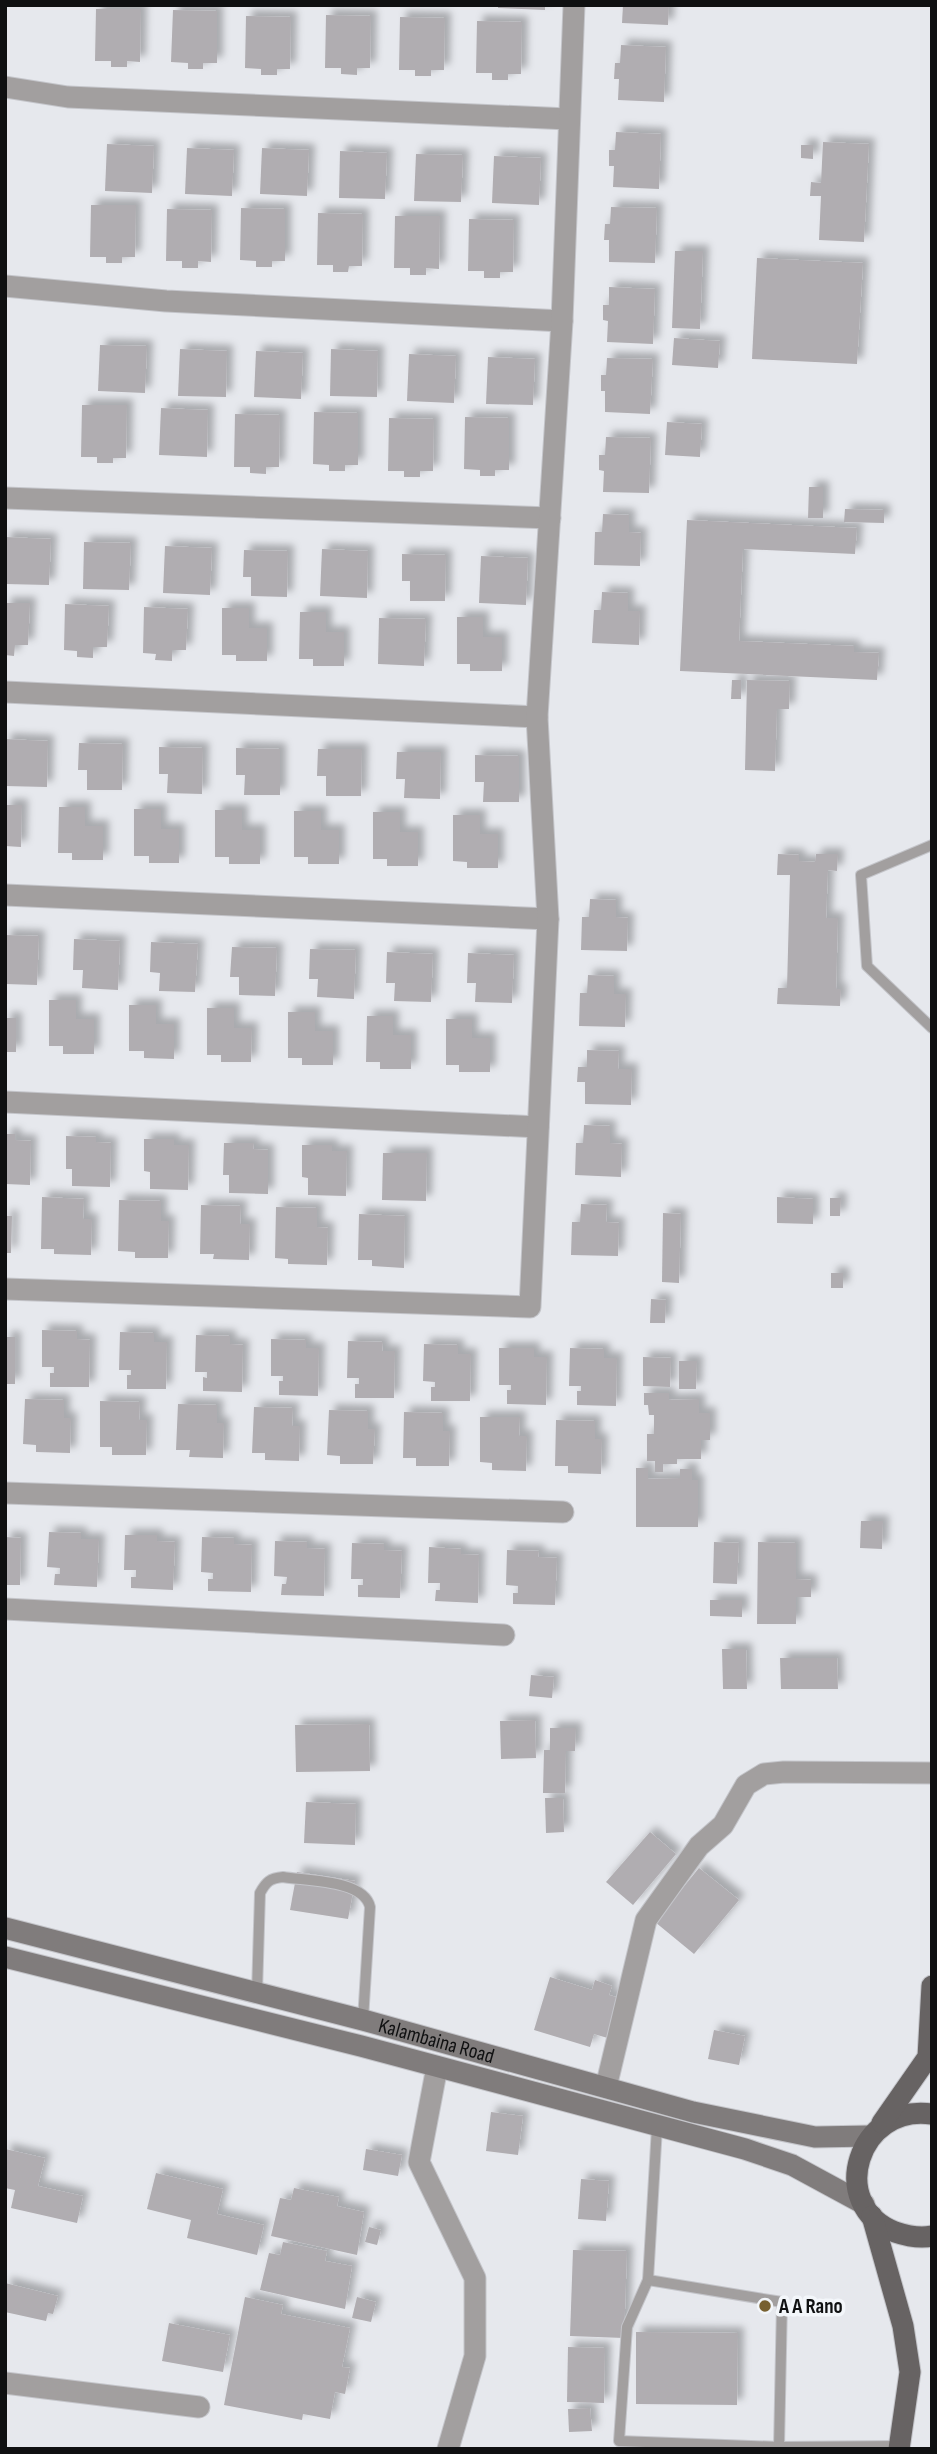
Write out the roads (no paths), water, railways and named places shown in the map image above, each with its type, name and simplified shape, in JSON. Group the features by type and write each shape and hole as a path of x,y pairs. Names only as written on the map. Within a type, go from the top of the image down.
{"main road":[{"name":"Kalambaina Road","path":"5,1928 363,2020 752,2126 815,2137 875,2131"},
{"name":"Kalambaina Road","path":"5,1957 746,2149 792,2165 868,2210"},
{"path":"899,2448 910,2372 904,2326 857,2170 862,2148 928,2057 932,1986"},
{"path":"875,2131 898,2116 918,2112 932,2114"},
{"path":"868,2210 887,2229 906,2236 932,2236"}],"street":[{"path":"5,1289 530,1307 548,919 537,717 562,321 568,119 575,5"},
{"path":"5,87 68,97 568,119"},
{"path":"5,286 166,300 562,321"},
{"path":"5,498 550,518"},
{"path":"5,692 537,717"},
{"path":"5,895 548,919"},
{"path":"5,1102 538,1127"},
{"path":"5,1493 563,1512"},
{"path":"5,1609 504,1635"},
{"path":"606,2087 646,1920 699,1846 723,1825 746,1785 764,1774 784,1772 932,1773"},
{"path":"437,2067 419,2162 475,2278 475,2356 448,2449"},
{"path":"5,2383 199,2407"}],"lane":[{"path":"932,845 861,875 867,967 932,1028"},
{"path":"257,1993 260,1893 265,1884 272,1878 283,1877 356,1888 368,1898 370,1907 363,2020"},
{"path":"657,2127 648,2280 627,2327 619,2441 899,2448"},
{"path":"648,2280 782,2302 779,2447"}],"place":[{"name":"A A Rano","path":"765,2306"}]}
